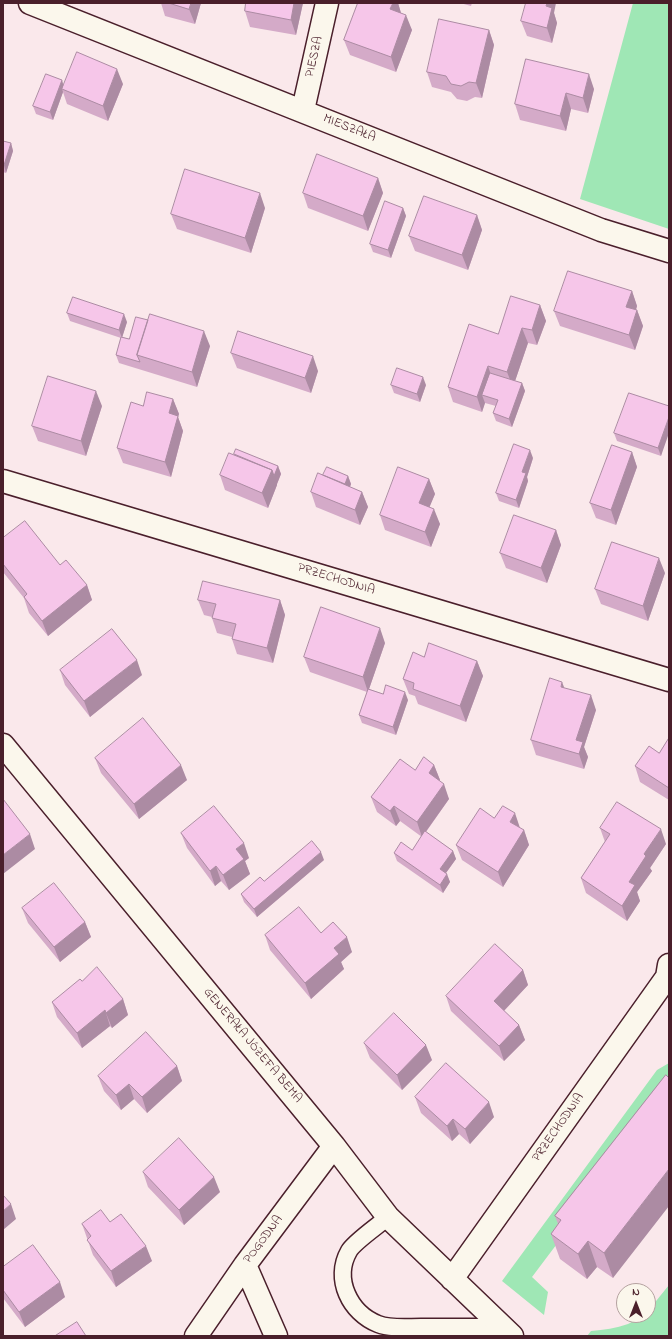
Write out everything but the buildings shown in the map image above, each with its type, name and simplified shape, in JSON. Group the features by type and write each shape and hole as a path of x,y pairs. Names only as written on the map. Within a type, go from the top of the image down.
{"street":[{"name":"MIESZAŁA","path":"30,3 303,110 601,230 669,251"},
{"name":"PIESZA","path":"303,110 327,3"},
{"name":"PRZECHODNIA","path":"3,481 669,680"},
{"name":"GENERAŁA JÓZEFA BEMA","path":"3,745 334,1146 388,1217 506,1331"},
{"name":"PRZECHODNIA","path":"452,1279 668,972"},
{"name":"POGODNA","path":"196,1336 245,1265 334,1146"},
{"path":"245,1265 276,1336"}],"lane":[{"path":"388,1217 350,1250 346,1258 344,1271 345,1292 360,1314 378,1325 506,1331"}],"green space":[{"path":"633,3 669,3 669,229 580,199"},
{"path":"669,1063 669,1095 532,1277 548,1292 544,1315 502,1281 657,1070"},
{"path":"669,1285 669,1336 587,1336 591,1331 610,1329 631,1323 656,1323 656,1301"}]}
